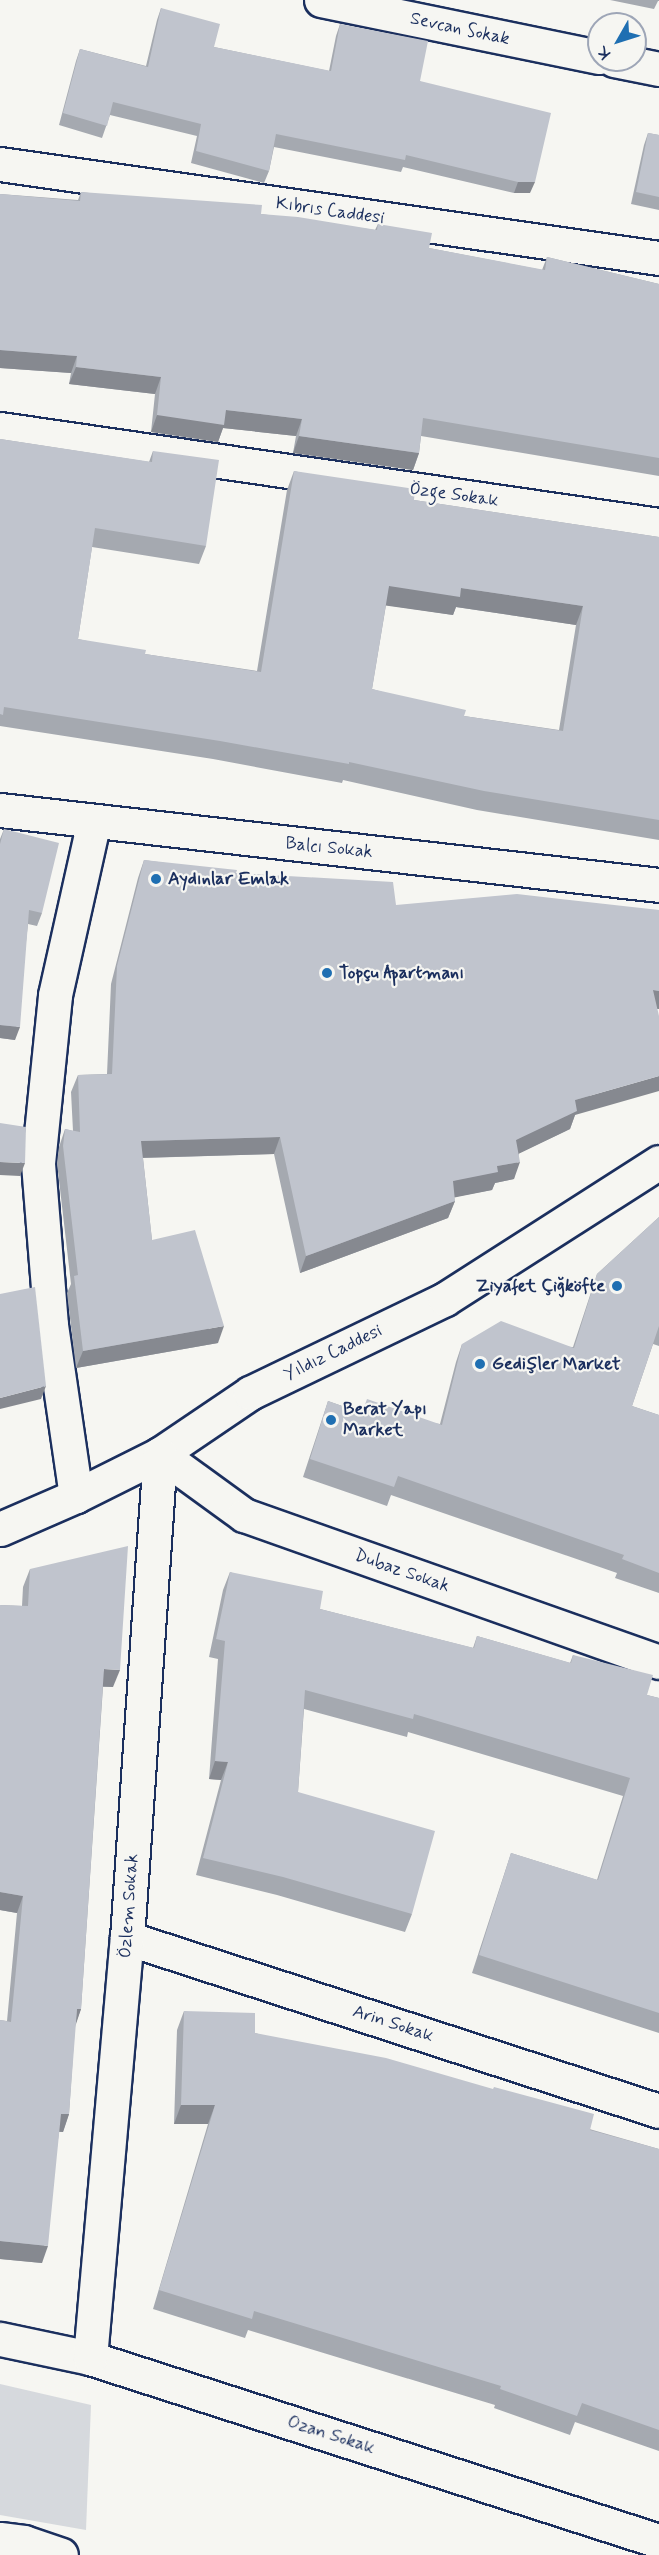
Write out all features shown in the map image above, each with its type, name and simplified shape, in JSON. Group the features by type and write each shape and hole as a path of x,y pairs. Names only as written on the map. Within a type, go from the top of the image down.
{"street":[{"name":"Sevcan Sokak","path":"321,0 587,55"},
{"name":"Kıbrıs Caddesi","path":"0,164 659,258"},
{"name":"Özge Sokak","path":"0,429 659,525"},
{"name":"Balcı Sokak","path":"0,810 659,885"},
{"path":"76,1496 51,1325 38,1162 55,995 94,821"},
{"name":"Yıldız Caddesi","path":"0,1529 76,1496 160,1454 250,1393 445,1299 659,1162"},
{"name":"Dubaz Sokak","path":"160,1454 244,1515 659,1662"},
{"name":"Özlem Sokak","path":"90,2358 127,1938 160,1454"},
{"name":"Arin Sokak","path":"127,1938 659,2111"},
{"name":"Ozan Sokak","path":"0,2339 90,2358 659,2541"},
{"path":"0,2539 24,2542 61,2555"}],"shaded area":[{"path":"0,2384 91,2405 86,2530 0,2515"}],"building":[{"path":"161,8 220,24 214,47 331,71 340,24 428,41 420,81 551,113 535,182 518,182 406,155 405,160 276,134 269,171 196,151 201,124 113,102 107,126 63,113 80,49 148,67"},
{"path":"648,133 659,135 659,197 636,192"},
{"path":"81,192 262,205 261,214 298,217 377,230 378,224 432,233 429,248 545,270 547,257 659,284 659,458 423,418 419,453 299,436 302,419 226,410 224,425 157,415 161,377 76,367 77,356 0,350 0,194 80,201"},
{"path":"0,439 152,462 153,451 219,460 206,546 95,528 78,639 146,650 145,654 261,672 294,471 415,489 414,500 659,537 659,820 484,791 349,762 349,764 220,741 4,707 3,715 0,714","holes":["389,586 460,597 461,588 583,606 563,731 464,716 466,710 372,689"]},
{"path":"4,829 59,843 42,913 29,910 20,1027 0,1025 0,844"},
{"path":"144,860 237,870 236,873 393,882 396,905 517,894 659,910 659,991 653,990 659,1016 659,1076 575,1100 577,1111 516,1140 520,1162 497,1166 498,1172 453,1181 455,1201 306,1256 280,1137 141,1141 152,1240 195,1230 224,1326 83,1351 74,1276 78,1275 63,1146 65,1129 80,1132 78,1075 112,1074 117,966"},
{"path":"0,1123 26,1127 25,1163 0,1162"},
{"path":"659,1217 659,1326 632,1406 659,1415 659,1573 622,1559 624,1555 398,1476 394,1487 310,1459 328,1401 362,1413 367,1399 442,1425 462,1344 501,1321 574,1348 597,1274"},
{"path":"35,1287 46,1386 0,1398 0,1294"},
{"path":"128,1546 120,1670 104,1669 81,2009 77,2009 69,2114 61,2114 48,2246 0,2241 0,2020 11,2022 23,1896 0,1892 0,1605 28,1606 30,1569"},
{"path":"230,1572 323,1591 320,1609 474,1648 477,1636 571,1663 573,1655 653,1675 647,1695 659,1698 659,2013 479,1955 511,1853 598,1880 630,1778 414,1714 413,1719 305,1690 298,1792 435,1831 412,1914 283,1877 203,1858 228,1762 215,1761 225,1641 216,1639"},
{"path":"184,2011 255,2013 255,2033 386,2058 493,2089 494,2087 594,2114 590,2130 659,2149 659,2430 582,2403 577,2416 500,2389 501,2386 254,2311 252,2319 159,2290 215,2105 181,2105"}],"place":[{"name":"Aydınlar Emlak","path":"156,879"},
{"name":"Topçu Apartmanı","path":"327,973"},
{"name":"Ziyafet Çiğköfte","path":"617,1286"},
{"name":"Gedişler Market","path":"480,1364"},
{"name":"Berat Yapı Market","path":"331,1420"}]}
